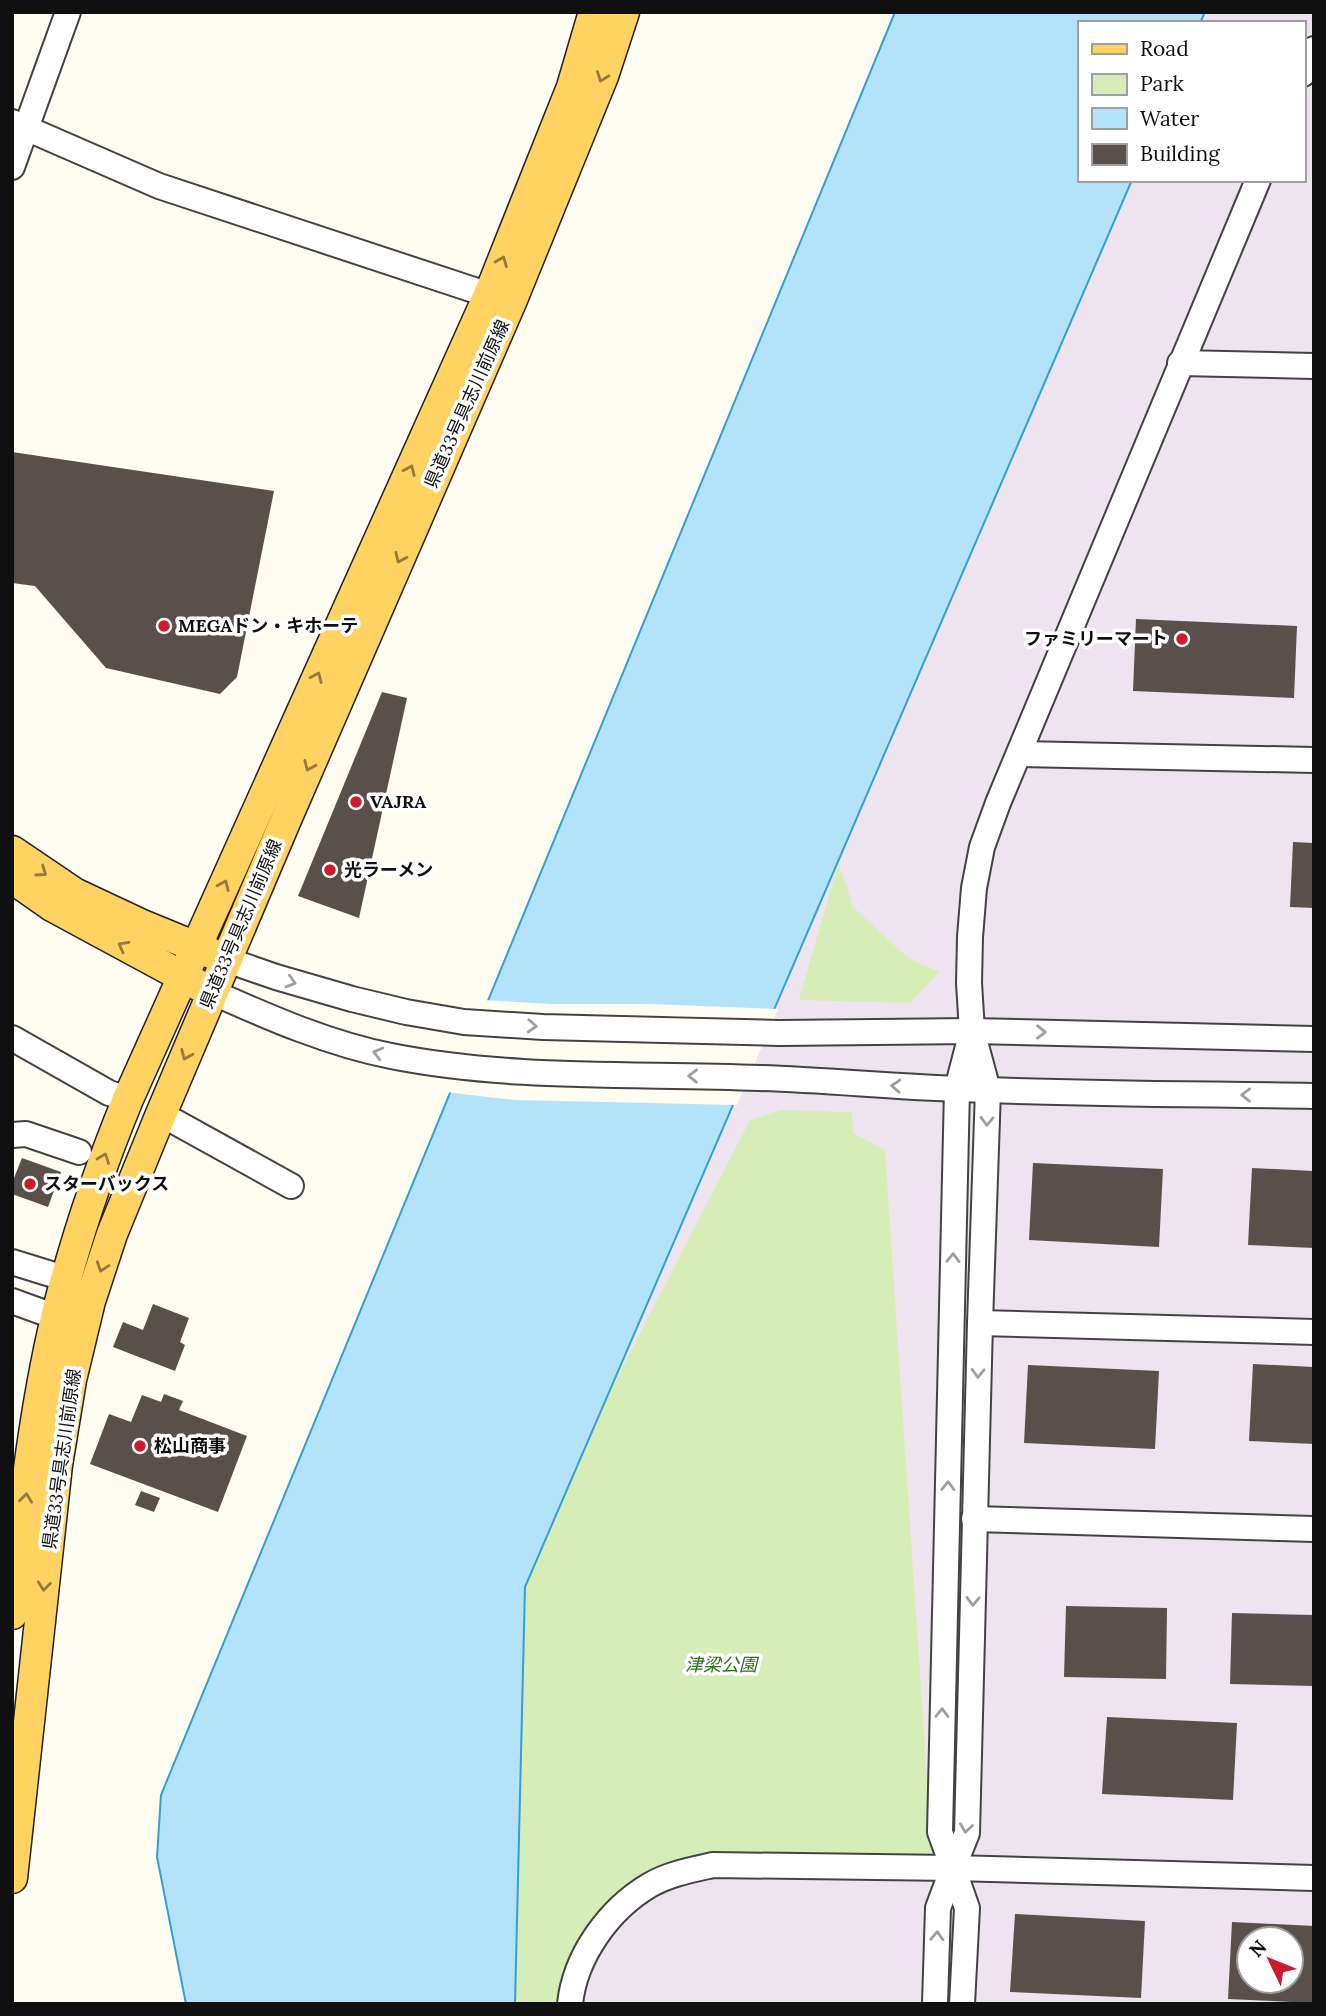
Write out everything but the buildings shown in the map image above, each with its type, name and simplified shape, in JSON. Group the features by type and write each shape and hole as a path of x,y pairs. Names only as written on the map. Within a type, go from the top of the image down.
{"main road":[{"name":"県道33号具志川前原線","path":"12,1614 15,1571 35,1428 56,1317 103,1160 489,295 572,88 594,12"},
{"name":"県道33号具志川前原線","path":"12,1878 57,1465 71,1380 90,1301 112,1234 212,992 511,302 603,76 624,12"},
{"path":"12,850 74,892 227,960"},
{"path":"12,878 52,906 212,992"}],"street":[{"path":"12,167 18,125 68,12"},
{"path":"1305,69 1314,49"},
{"path":"18,125 159,186 489,295"},
{"path":"935,2004 938,1908 967,1833 988,1090 972,1031 969,983 974,888 982,847 1257,182"},
{"path":"1180,363 1314,366"},
{"path":"1020,754 1314,761"},
{"path":"227,960 352,999 464,1022 543,1027 779,1033 972,1031 1314,1039"},
{"path":"212,992 268,1017 337,1041 388,1055 445,1066 602,1074 761,1077 957,1089 1314,1096"},
{"path":"962,2004 967,1908 940,1832 957,1089 972,1031"},
{"path":"12,1038 109,1093 128,1099"},
{"path":"161,1114 291,1186"},
{"path":"12,1135 26,1134 79,1152"},
{"path":"12,1262 67,1279"},
{"path":"12,1301 56,1317"},
{"path":"980,1324 1314,1332"},
{"path":"974,1520 1314,1529"},
{"path":"570,2004 579,1968 595,1937 618,1910 650,1885 681,1872 713,1865 953,1868 1314,1878"}],"shaded area":[{"path":"1205,12 1314,12 1314,2004 519,2004 525,1587 1131,182 1305,182 1305,21 1201,21"}],"green space":[{"path":"838,864 852,906 908,958 939,972 910,1003 799,1000"},
{"name":"津梁公園","path":"781,1110 852,1112 853,1133 885,1150 933,1868 713,1865 618,1910 570,2004 515,2004 525,1587 603,1405 750,1120"}],"water":[{"path":"895,12 1205,12 1201,21 1078,21 1078,182 1131,182 525,1587 515,2004 186,2004 157,1857 161,1795"}],"pier":[{"path":"483,1000 778,1009 737,1105 515,1100 445,1092"}],"place":[{"name":"MEGAドン・キホーテ","path":"164,626"},
{"name":"ファミリーマート","path":"1182,639"},
{"name":"VAJRA","path":"356,802"},
{"name":"光ラーメン","path":"330,870"},
{"name":"スターバックス","path":"30,1184"},
{"name":"松山商事","path":"140,1446"}]}
